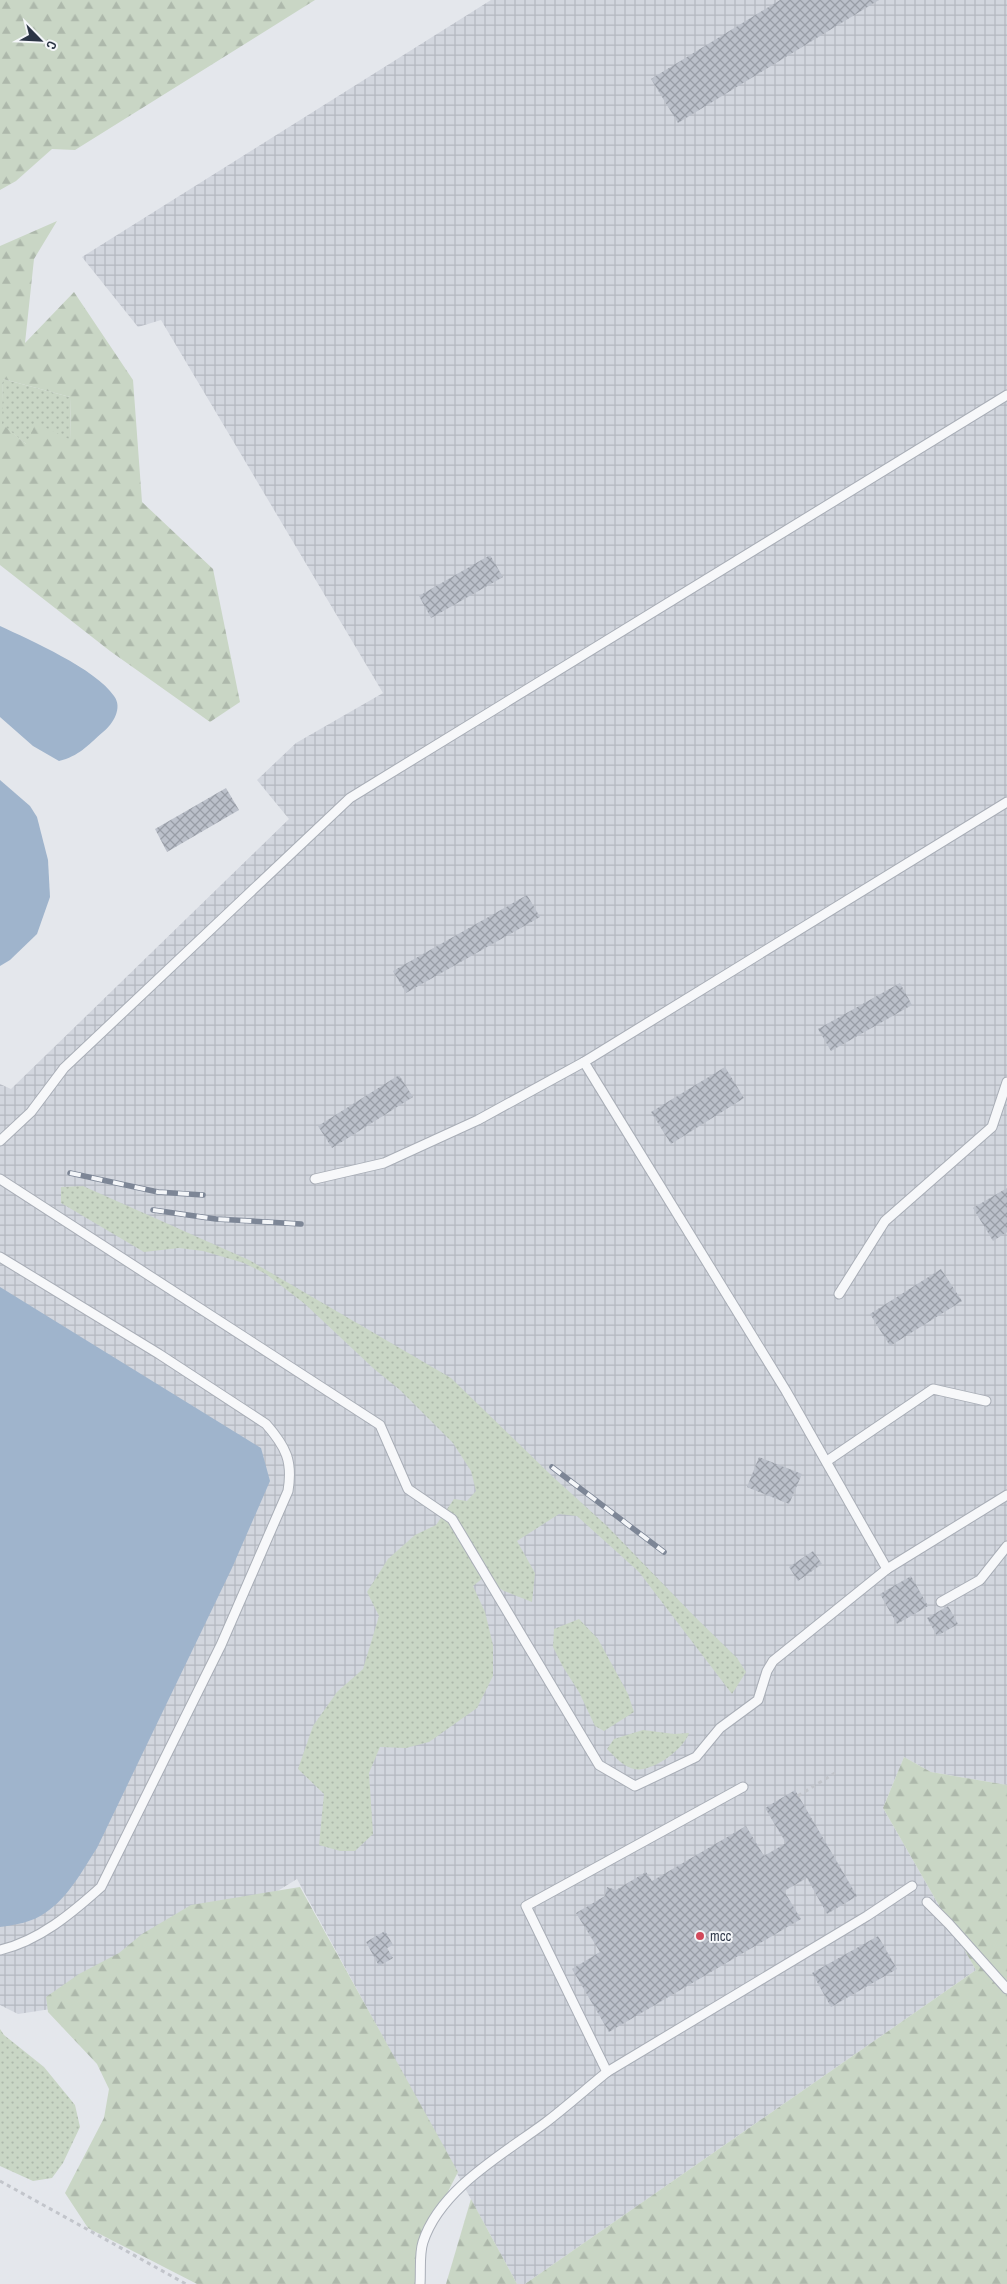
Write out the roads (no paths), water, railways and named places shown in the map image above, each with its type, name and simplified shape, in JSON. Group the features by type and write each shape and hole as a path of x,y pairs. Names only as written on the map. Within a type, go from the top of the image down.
{"lane":[{"path":"0,1141 31,1112 64,1068 350,798 1007,395"},
{"path":"315,1179 384,1164 478,1120 584,1062 1007,802"},
{"path":"584,1062 827,1461 886,1569"},
{"path":"839,1294 885,1221 992,1127 1007,1082"},
{"path":"0,1180 380,1425 408,1489 452,1518 599,1765 635,1786 696,1757 720,1728 758,1700 767,1671 774,1661 886,1569 1007,1495"},
{"path":"0,1257 159,1354 266,1424 279,1438 287,1453 291,1473 288,1491 221,1646 101,1887 69,1916 13,1947 0,1950"},
{"path":"827,1461 933,1389 986,1401"},
{"path":"940,1602 980,1580 1007,1546"},
{"path":"607,2072 526,1906 743,1787"},
{"path":"420,2284 422,2243 436,2216 456,2192 476,2174 546,2122 607,2072 867,1916 912,1886"},
{"path":"927,1902 950,1924 1007,1989"}],"water":[{"path":"0,626 45,647 78,666 105,686 114,696 117,701 116,716 107,729 77,753 59,761 33,746 0,717"},
{"path":"0,780 30,806 37,817 48,860 50,897 37,934 10,960 0,966"},
{"path":"0,1287 261,1448 270,1481 232,1568 97,1848 74,1884 53,1907 29,1921 0,1927"}],"railway":[{"path":"70,1173 158,1192 203,1195"},
{"path":"153,1210 216,1219 301,1224"},
{"path":"552,1467 664,1552"}],"place":[{"name":"тсс","path":"700,1936"}]}
